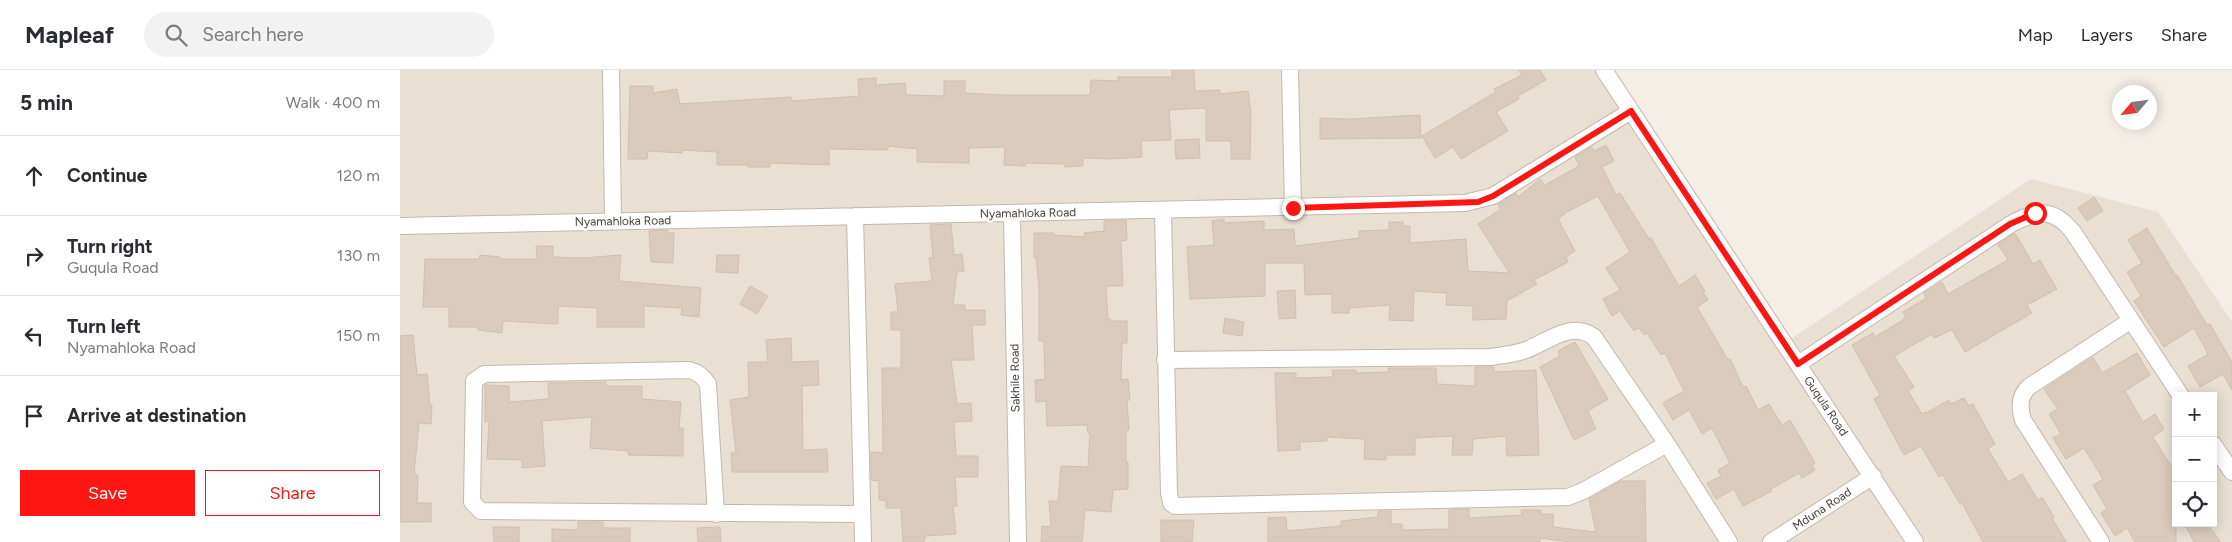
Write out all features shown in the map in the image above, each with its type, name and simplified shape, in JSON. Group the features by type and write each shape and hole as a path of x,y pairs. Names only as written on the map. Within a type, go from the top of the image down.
{"street":[{"path":"611,70 613,221"},
{"path":"1290,70 1293,208"},
{"name":"Guqula Road","path":"1604,70 1915,542"},
{"name":"Nyamahloka Road","path":"400,226 1163,211 1478,202 1493,196 1631,111"},
{"path":"1163,211 1165,360 1169,493 1171,503 1180,507 1568,497 1583,491 1667,444"},
{"path":"1798,364 2010,224 2035,213 2043,212 2067,225 2178,392"},
{"name":"Sakhile Road","path":"1012,214 1018,542"},
{"path":"855,216 863,542"},
{"path":"2101,542 2023,420 2020,405 2023,394 2030,386 2130,321"},
{"path":"1165,360 1491,357 1525,350 1563,333 1579,329 1594,337 1667,444 1729,542"},
{"path":"716,514 708,384 704,377 697,372 689,370 484,374 474,381 472,502 481,511 716,514 862,514"},
{"path":"2217,450 2232,472"},
{"name":"Mduna Road","path":"1771,542 1873,476"}],"shaded area":[{"path":"400,70 1614,70 1791,339 2031,179 2158,212 2232,322 2232,542 400,542"}],"building":[{"path":"1172,70 1194,70 1195,91 1220,90 1220,94 1248,91 1251,113 1250,159 1231,159 1231,141 1206,141 1206,109 1203,108 1169,110 1171,140 1141,141 1142,157 1083,158 1083,166 1065,167 1064,164 1026,163 1025,166 1004,165 1005,147 969,148 969,163 917,162 917,149 888,146 888,150 829,149 829,165 770,163 770,167 748,167 748,165 717,165 717,152 682,150 682,153 648,151 647,159 628,159 630,86 653,86 653,93 677,89 680,104 791,97 792,101 859,96 858,79 876,78 876,85 905,83 906,95 944,96 944,81 965,81 965,93 1090,95 1091,80 1118,81 1118,77 1172,77"},
{"path":"1519,70 1540,70 1546,80 1518,96 1519,99 1496,112 1508,131 1461,159 1453,147 1435,158 1422,136 1496,92 1494,89 1522,75"},
{"path":"1420,115 1421,138 1320,139 1320,118 1350,119"},
{"path":"1199,139 1200,158 1176,159 1175,140"},
{"path":"1606,145 1614,161 1602,167 1616,195 1620,193 1649,239 1651,238 1679,286 1695,275 1708,300 1697,307 1728,360 1730,359 1743,387 1746,386 1758,410 1769,404 1782,425 1790,420 1815,463 1812,465 1815,470 1802,478 1799,473 1771,489 1772,491 1743,506 1734,489 1716,499 1707,483 1721,476 1718,470 1730,463 1712,428 1702,434 1689,410 1673,420 1663,403 1684,391 1665,353 1661,355 1647,333 1644,335 1639,328 1634,331 1620,311 1612,316 1603,299 1620,290 1606,268 1630,252 1598,196 1567,212 1558,219 1575,251 1566,257 1568,262 1534,280 1537,284 1507,301 1506,319 1473,320 1473,306 1446,305 1447,293 1414,291 1413,321 1389,320 1390,305 1349,308 1349,313 1332,313 1332,294 1305,295 1304,263 1265,263 1265,296 1190,299 1187,247 1214,245 1212,221 1224,219 1224,223 1264,221 1264,230 1294,229 1295,246 1359,238 1359,231 1389,230 1389,222 1403,222 1403,226 1410,226 1410,243 1466,239 1468,271 1509,273 1478,224 1501,209 1498,205 1516,193 1518,197 1540,179 1545,185 1579,166 1575,157 1592,147 1594,151"},
{"path":"2094,197 2103,211 2087,221 2078,208"},
{"path":"1126,220 1127,240 1121,241 1123,286 1106,286 1108,319 1111,321 1127,321 1127,343 1122,343 1121,380 1128,379 1130,400 1127,400 1129,430 1126,430 1128,489 1113,490 1111,512 1085,510 1082,542 1041,542 1042,526 1051,527 1049,501 1058,501 1061,466 1088,467 1090,433 1088,433 1087,425 1047,426 1046,401 1036,402 1035,380 1045,379 1044,341 1039,341 1039,287 1036,257 1034,257 1034,233 1054,233 1054,235 1085,237 1084,233 1104,231 1104,221"},
{"path":"951,224 954,255 962,254 964,271 957,272 953,305 965,305 965,310 985,310 985,325 972,325 974,360 951,360 957,404 971,403 972,421 954,422 956,456 978,456 978,477 955,477 957,506 953,506 956,534 925,536 924,542 903,542 901,508 886,508 886,501 879,500 879,481 871,480 871,452 883,453 882,368 901,368 901,330 891,330 891,312 898,312 895,284 932,281 929,258 933,257 930,225"},
{"path":"2147,228 2207,325 2210,324 2232,362 2232,390 2223,374 2200,387 2188,366 2208,354 2194,328 2164,347 2134,301 2141,296 2127,272 2142,263 2128,240"},
{"path":"668,230 668,233 674,233 673,263 651,262 649,231"},
{"path":"2015,233 2033,264 2040,260 2057,289 2027,305 2032,313 1965,352 1952,330 1934,338 1932,334 1894,356 1914,387 1908,391 1922,414 1949,400 1951,404 1964,398 1969,406 1973,404 1995,444 1988,449 2008,482 2022,474 2038,500 2042,497 2066,542 1983,542 1962,503 1960,504 1943,475 1939,477 1921,446 1904,455 1874,399 1880,395 1852,345 1873,333 1875,337 1906,318 1903,312 1926,298 1924,293 1942,282 1948,294 2008,260 1998,244"},
{"path":"536,246 553,246 553,257 583,258 621,255 619,281 701,288 699,317 681,315 682,308 644,306 644,327 597,327 597,308 558,306 558,324 503,321 502,333 478,330 478,327 449,327 449,307 423,307 425,259 479,259 480,255 500,257 500,259 537,259"},
{"path":"717,255 739,255 738,273 716,272"},
{"path":"750,286 768,296 757,314 740,304"},
{"path":"1295,290 1296,318 1279,319 1277,291"},
{"path":"1225,318 1244,322 1242,336 1223,333"},
{"path":"413,335 417,375 427,374 430,405 432,405 431,424 419,423 414,474 418,475 417,503 431,503 431,522 400,522 400,336"},
{"path":"791,338 792,362 818,361 819,385 802,386 803,450 827,449 828,472 732,472 731,453 736,453 730,400 749,397 748,362 768,362 766,340"},
{"path":"1575,342 1608,399 1588,411 1596,429 1574,440 1540,367 1560,356 1558,351"},
{"path":"2137,353 2150,375 2125,391 2143,422 2155,414 2164,429 2153,437 2172,465 2172,527 2176,527 2176,542 2135,542 2127,528 2115,536 2101,513 2107,509 2093,485 2103,479 2084,448 2066,459 2053,438 2061,434 2049,414 2058,409 2044,389 2093,357 2102,373"},
{"path":"1475,367 1494,367 1494,372 1536,370 1539,455 1507,456 1506,436 1473,439 1472,455 1452,455 1453,436 1415,438 1415,455 1386,455 1386,460 1364,459 1365,439 1327,437 1327,441 1300,442 1300,450 1278,451 1275,373 1296,373 1296,378 1333,377 1332,370 1356,370 1356,373 1389,372 1388,368 1436,368 1437,384 1475,386"},
{"path":"606,382 606,386 642,386 642,399 681,402 679,428 683,428 683,456 628,455 628,451 590,448 592,417 542,421 545,466 522,468 522,460 487,459 489,422 485,422 485,385 509,386 509,402 549,399 548,383"},
{"path":"1621,481 1645,481 1646,542 1571,542 1540,538 1540,542 1268,542 1268,518 1286,517 1287,531 1341,526 1341,521 1378,517 1378,511 1391,511 1391,524 1402,524 1402,530 1449,529 1449,510 1469,509 1469,518 1522,515 1521,510 1541,510 1541,514 1553,514 1553,527 1596,532 1589,499"},
{"path":"1161,520 1194,520 1192,542 1161,542"},
{"path":"578,522 603,522 603,528 630,528 630,542 552,542 552,529 578,530"},
{"path":"493,527 519,527 519,542 494,542"},
{"path":"720,527 721,542 698,542 697,528"},
{"path":"2186,527 2209,527 2221,542 2194,542"}],"route":[{"path":"1293,208 1478,202 1493,196 1631,111 1798,364 2010,224 2035,213"}]}
